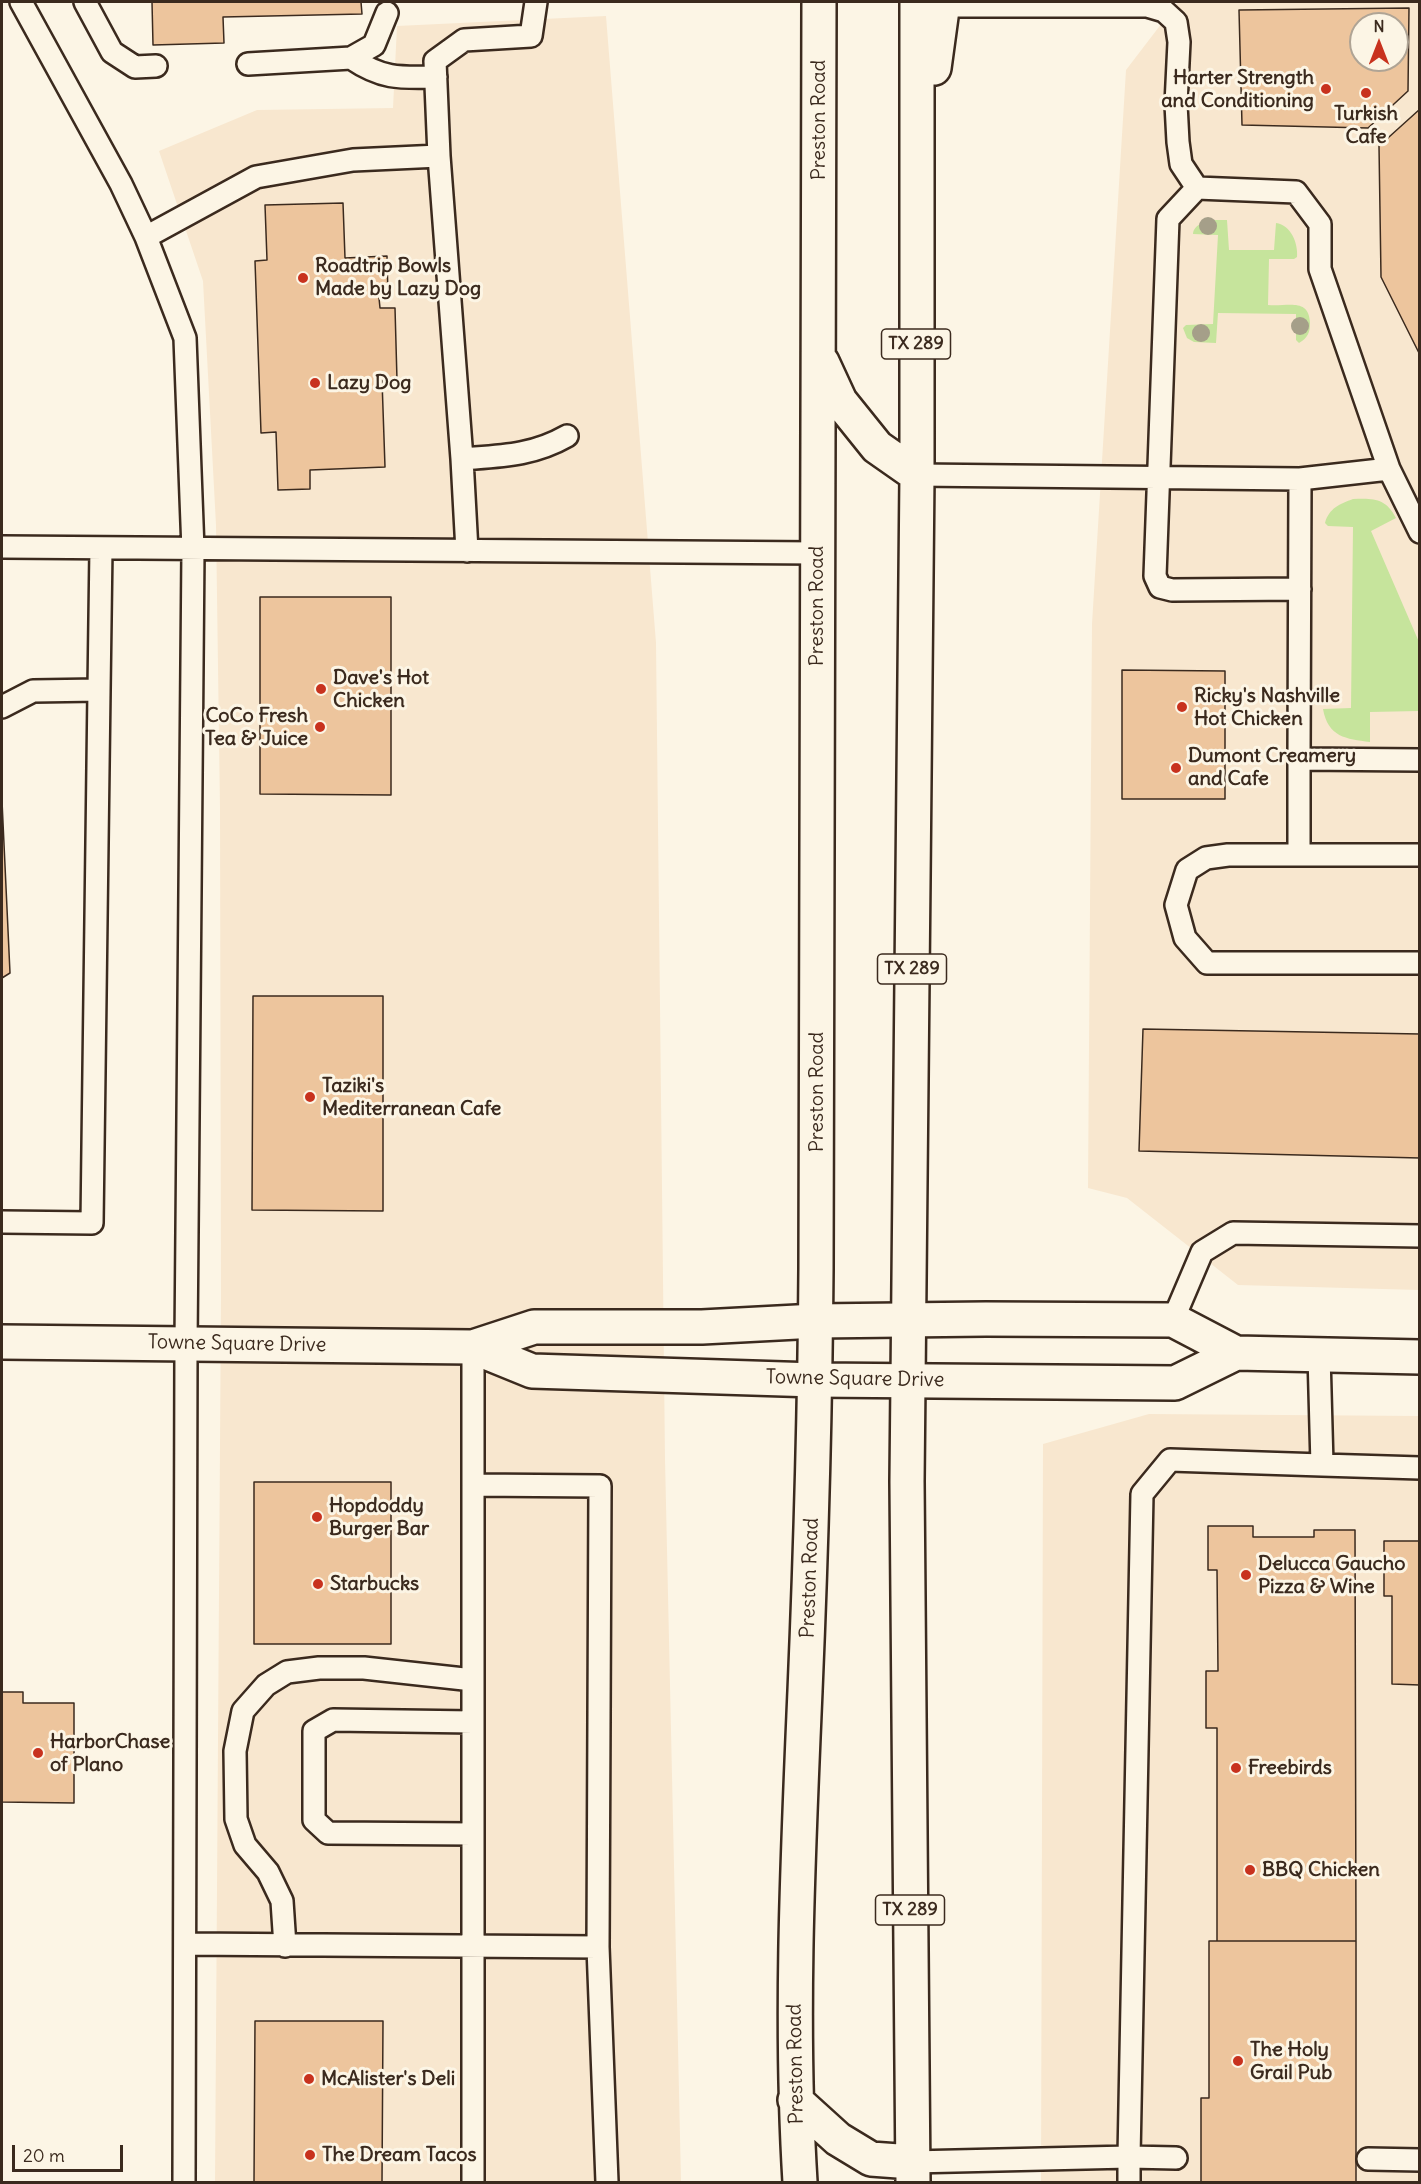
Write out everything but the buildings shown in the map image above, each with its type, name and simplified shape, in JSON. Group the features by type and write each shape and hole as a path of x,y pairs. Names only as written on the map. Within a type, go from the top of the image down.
{"main road":[{"name":"TX 289","path":"912,2172 908,1321 917,475 916,213 934,3"},
{"name":"Preston Road","path":"800,2182 795,2100 795,1976 814,1479 816,1321 817,9"},
{"path":"818,354 840,401 877,447 917,475"},
{"name":"Towne Square Drive","path":"2,1342 473,1347 534,1327 702,1327 816,1321 986,1319 1173,1320 1236,1353 1419,1357"},
{"name":"Towne Square Drive","path":"473,1347 532,1371 983,1383 1175,1383 1236,1353"},
{"path":"795,2100 838,2139 871,2159 912,2172"}],"lane":[{"path":"21,2 121,184 146,237 185,338 193,550 186,1343 184,2182"},
{"path":"85,2 112,52 135,67 156,66"},
{"path":"467,551 439,156 435,61 464,40 531,36 536,2"},
{"path":"934,3 1147,6 1164,11 1176,22 1179,42 1176,104 1181,164 1197,188"},
{"path":"248,64 351,58 374,45 387,13"},
{"path":"351,58 368,70 385,75 404,78 436,77"},
{"path":"146,237 256,177 353,160 439,156"},
{"path":"1300,589 1172,590 1160,587 1155,576 1168,219 1197,188 1296,192 1320,224 1320,269 1389,469 1412,501 1419,532"},
{"path":"462,459 521,454 549,447 567,436"},
{"path":"917,475 1300,479 1389,469"},
{"path":"1299,855 1300,479"},
{"path":"2,547 817,553"},
{"path":"2,1222 92,1223 101,549"},
{"path":"2,707 33,691 99,690"},
{"path":"1299,759 1419,760"},
{"path":"1419,855 1228,855 1206,858 1187,870 1176,905 1185,938 1207,963 1419,963"},
{"path":"1173,1320 1203,1252 1233,1233 1419,1236"},
{"path":"473,1347 473,2182"},
{"path":"1319,1355 1322,1465"},
{"path":"1129,2182 1142,1494 1170,1460 1419,1467"},
{"path":"473,1485 600,1486 598,1947 607,2182"},
{"path":"285,1946 282,1901 268,1872 245,1845 236,1819 235,1751 243,1711 266,1685 287,1672 319,1668 364,1668 473,1680"},
{"path":"473,1722 333,1720 314,1731 314,1820 328,1833 473,1834"},
{"path":"185,1944 598,1947"},
{"path":"912,2172 1129,2157 1176,2158"},
{"path":"1368,2159 1419,2160"}],"shaded area":[{"path":"1178,2 1419,2 1419,1290 1238,1285 1127,1198 1088,1188 1092,624 1126,70"},
{"path":"606,16 656,643 665,1459 681,2182 215,2182 221,1298 220,808 216,525 203,281 159,151 257,110 393,108 397,26"},
{"path":"1149,1414 1419,1416 1419,2182 1041,2182 1043,1444"}],"green space":[{"path":"1213,220 1227,220 1229,250 1274,250 1276,223 1290,231 1295,241 1297,257 1269,259 1268,305 1296,305 1306,310 1310,326 1305,339 1299,343 1296,340 1296,314 1218,313 1216,343 1194,342 1187,338 1183,328 1186,325 1213,324 1218,235 1193,234 1198,226"},
{"path":"1353,499 1367,499 1383,503 1388,506 1396,518 1371,531 1419,642 1419,711 1370,712 1370,742 1339,735 1329,726 1323,709 1351,708 1353,527 1328,526 1325,523 1332,510"}],"place":[{"name":"Harter Strength and Conditioning","path":"1326,89"},
{"name":"Turkish Cafe","path":"1366,93"},
{"name":"Roadtrip Bowls Made by Lazy Dog","path":"303,278"},
{"name":"Lazy Dog","path":"315,383"},
{"name":"Dave's Hot Chicken","path":"321,689"},
{"name":"Ricky's Nashville Hot Chicken","path":"1182,707"},
{"name":"CoCo Fresh Tea & Juice","path":"320,727"},
{"name":"Dumont Creamery and Cafe","path":"1176,768"},
{"name":"Taziki's Mediterranean Cafe","path":"310,1097"},
{"name":"Hopdoddy Burger Bar","path":"317,1517"},
{"name":"Delucca Gaucho Pizza & Wine","path":"1246,1575"},
{"name":"Starbucks","path":"318,1584"},
{"name":"HarborChase of Plano","path":"38,1753"},
{"name":"Freebirds","path":"1236,1768"},
{"name":"BBQ Chicken","path":"1250,1870"},
{"name":"The Holy Grail Pub","path":"1238,2061"},
{"name":"McAlister's Deli","path":"309,2079"},
{"name":"The Dream Tacos","path":"310,2155"}]}
